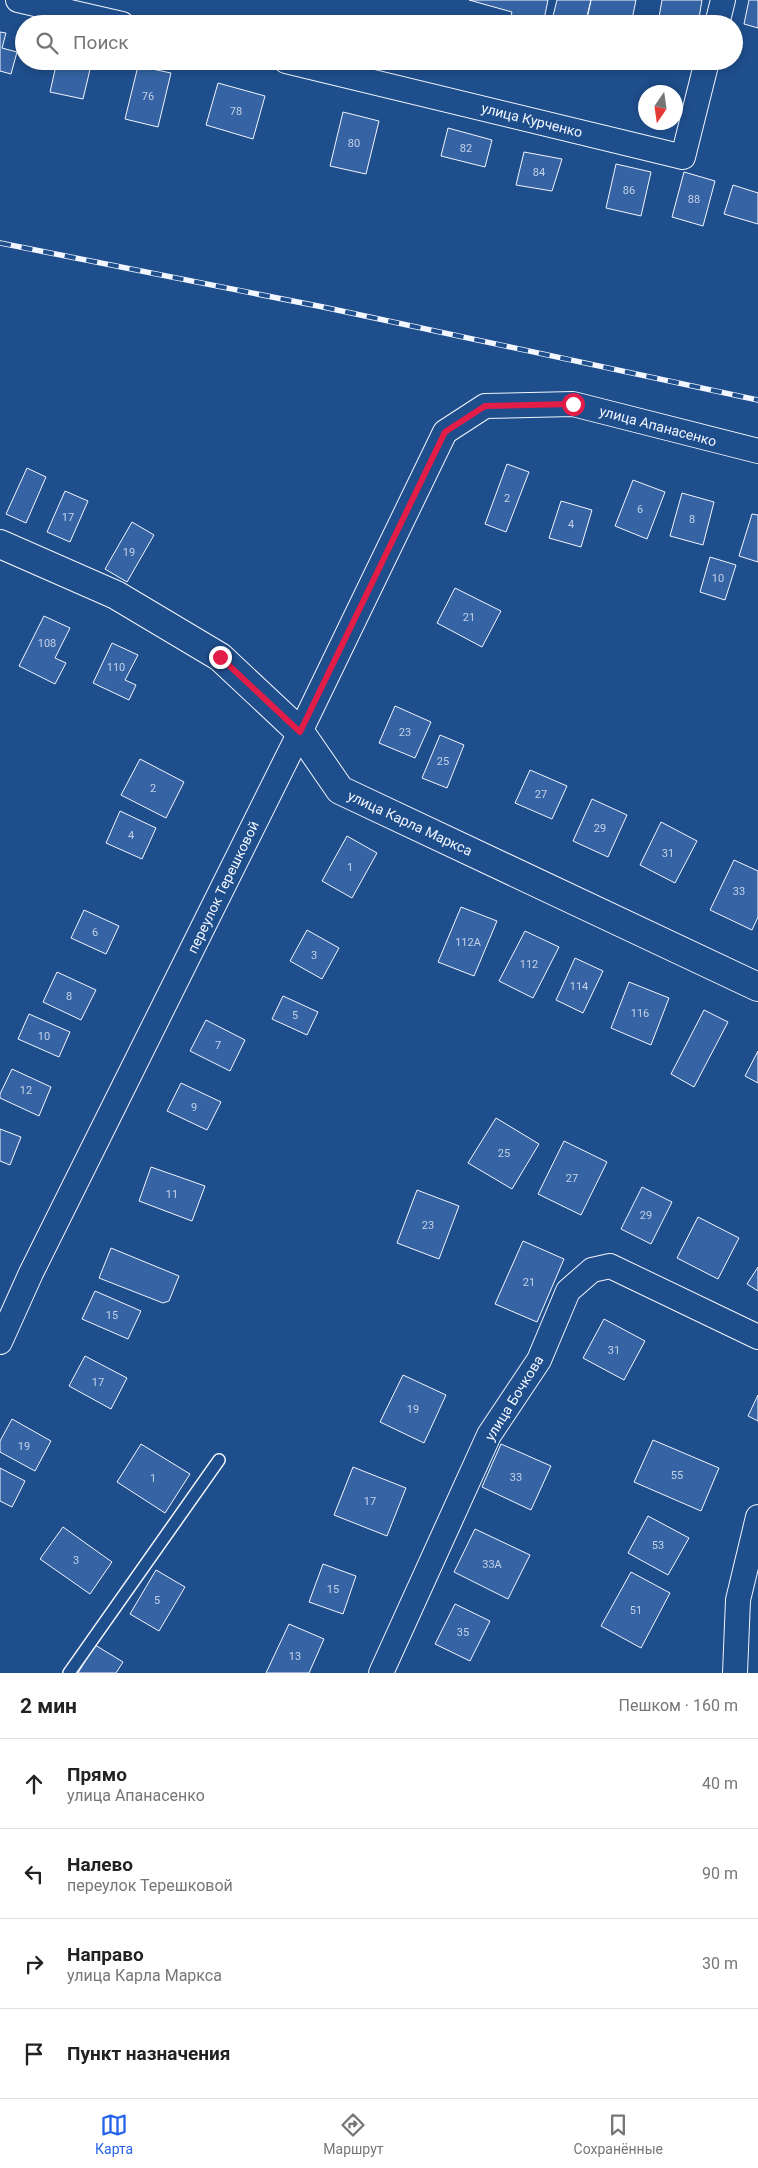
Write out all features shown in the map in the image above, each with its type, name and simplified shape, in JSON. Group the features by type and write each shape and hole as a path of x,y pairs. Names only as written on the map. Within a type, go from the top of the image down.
{"street":[{"path":"18,0 83,15"},
{"path":"719,15 723,0"},
{"name":"улица Курченко","path":"323,70 683,157 705,70"},
{"name":"улица Апанасенко","path":"445,432 485,406 573,404 758,451"},
{"name":"переулок Терешковой","path":"0,1342 31,1273 300,732 445,432"},
{"name":"улица Карла Маркса","path":"0,544 116,595 220,657 300,732 340,790 758,987"},
{"name":"улица Бочкова","path":"381,1673 489,1435 539,1360 568,1291 592,1270 610,1266 758,1337"},
{"path":"735,1673 738,1600 758,1517"}],"lane":[{"path":"68,1673 219,1460"}],"building":[{"path":"469,0 548,0 545,15 511,15 512,12"},
{"path":"557,0 591,0 587,15 553,15"},
{"path":"591,0 636,0 633,15 588,15"},
{"path":"662,0 702,0 700,15 659,15"},
{"path":"749,0 758,0 758,28 744,24"},
{"path":"0,32 6,33 2,48 15,51 15,59 11,74 0,71"},
{"path":"55,70 90,70 83,99 50,92"},
{"path":"137,70 157,70 171,73 158,127 125,119"},
{"path":"218,83 265,96 253,139 206,125"},
{"path":"343,112 379,121 366,174 330,166"},
{"path":"448,128 492,140 485,167 441,156"},
{"path":"524,152 562,159 552,191 516,185"},
{"path":"616,164 651,172 641,216 606,208"},
{"path":"684,172 715,181 703,226 672,217"},
{"path":"733,185 758,193 758,224 724,214"},
{"path":"507,464 529,472 506,532 485,524"},
{"path":"27,468 46,477 26,523 6,514"},
{"path":"633,480 665,492 647,539 615,526"},
{"path":"65,491 88,501 70,542 47,532"},
{"path":"682,493 714,502 703,545 670,536"},
{"path":"561,501 592,510 581,547 549,538"},
{"path":"752,514 758,515 758,562 739,556"},
{"path":"132,522 154,535 127,582 105,569"},
{"path":"710,557 736,565 725,600 700,592"},
{"path":"455,588 501,611 482,647 437,623"},
{"path":"44,616 70,628 55,658 66,663 55,684 19,666"},
{"path":"112,643 138,655 125,680 136,685 129,700 93,683"},
{"path":"395,706 431,722 415,758 379,743"},
{"path":"440,735 464,745 447,788 422,778"},
{"path":"140,759 184,782 166,818 121,795"},
{"path":"530,770 567,786 552,819 515,803"},
{"path":"592,799 627,815 608,857 573,841"},
{"path":"120,811 156,828 142,859 106,843"},
{"path":"661,822 697,841 675,883 640,865"},
{"path":"347,836 377,853 352,898 322,881"},
{"path":"734,860 758,871 758,917 752,930 710,910"},
{"path":"461,907 497,921 474,976 438,962"},
{"path":"84,910 119,926 106,954 71,938"},
{"path":"307,930 339,948 322,979 290,961"},
{"path":"525,931 559,947 533,998 499,981"},
{"path":"575,958 603,971 583,1013 556,1000"},
{"path":"57,972 96,990 81,1020 43,1002"},
{"path":"629,982 669,998 651,1045 611,1028"},
{"path":"283,996 318,1012 307,1035 272,1019"},
{"path":"704,1010 728,1022 694,1087 671,1074"},
{"path":"29,1014 70,1032 59,1057 18,1039"},
{"path":"206,1020 245,1040 230,1071 190,1051"},
{"path":"758,1051 758,1083 745,1076"},
{"path":"12,1069 51,1087 39,1116 0,1098 0,1094"},
{"path":"181,1083 221,1102 207,1130 167,1111"},
{"path":"496,1118 539,1144 512,1189 468,1163"},
{"path":"0,1129 21,1137 10,1165 0,1161"},
{"path":"564,1141 607,1162 581,1215 538,1194"},
{"path":"151,1167 205,1186 192,1221 139,1201"},
{"path":"642,1187 672,1202 651,1244 621,1229"},
{"path":"417,1190 459,1206 439,1259 397,1243"},
{"path":"698,1217 739,1238 718,1279 677,1258"},
{"path":"523,1241 564,1259 537,1322 495,1304"},
{"path":"111,1248 179,1276 169,1301 163,1303 99,1278"},
{"path":"758,1267 758,1291 747,1284"},
{"path":"95,1291 141,1311 128,1339 82,1319"},
{"path":"604,1319 645,1341 624,1380 583,1358"},
{"path":"85,1356 127,1378 111,1409 69,1386"},
{"path":"403,1375 446,1395 424,1443 380,1422"},
{"path":"758,1395 758,1421 748,1416"},
{"path":"12,1419 51,1441 35,1471 0,1452 0,1441"},
{"path":"653,1440 719,1468 701,1511 634,1482"},
{"path":"141,1444 190,1474 165,1513 117,1482"},
{"path":"501,1444 551,1466 531,1510 482,1487"},
{"path":"353,1467 406,1488 387,1536 334,1515"},
{"path":"0,1468 25,1481 12,1507 0,1501"},
{"path":"648,1516 689,1538 668,1575 628,1553"},
{"path":"63,1527 112,1562 90,1594 40,1559"},
{"path":"475,1529 530,1555 508,1599 454,1572"},
{"path":"323,1564 356,1576 343,1614 309,1602"},
{"path":"156,1570 185,1587 159,1631 130,1614"},
{"path":"631,1572 670,1593 641,1648 601,1626"},
{"path":"455,1604 490,1621 470,1661 435,1644"},
{"path":"289,1624 324,1639 309,1673 266,1673"},
{"path":"95,1645 123,1662 116,1673 78,1673"}],"railway":[{"path":"0,243 323,307 758,400"}],"route":[{"path":"220,657 300,732 445,432 485,406 573,404"}]}
